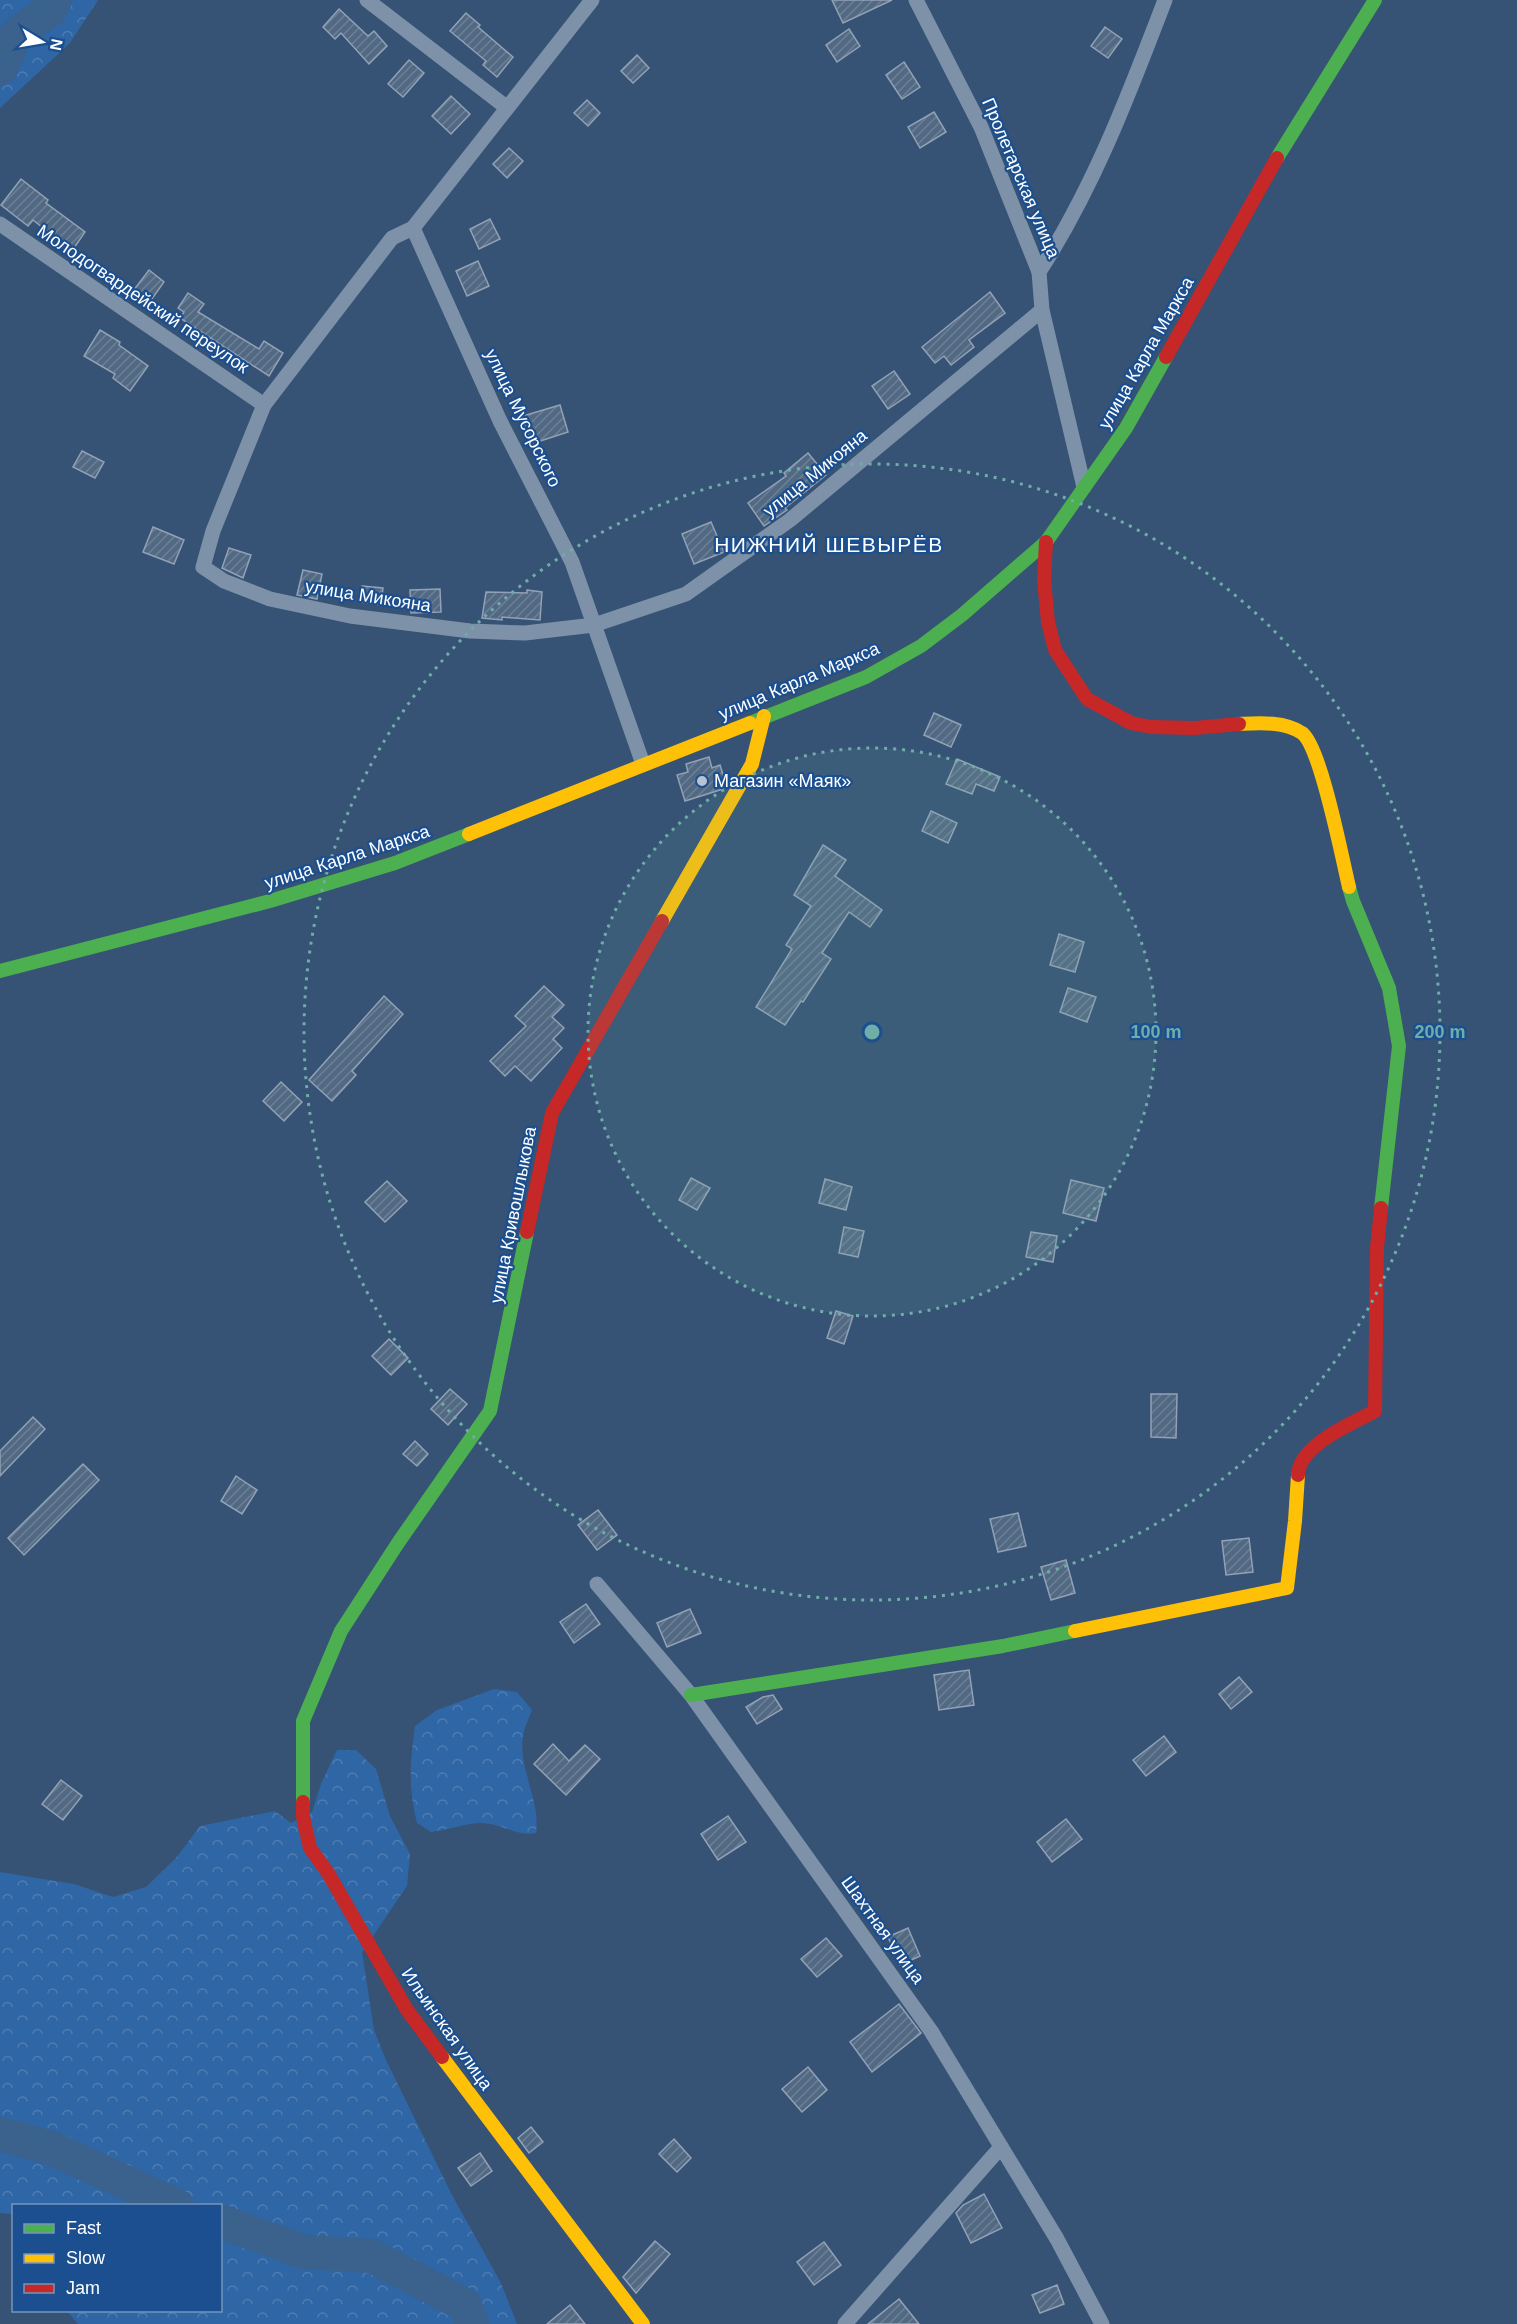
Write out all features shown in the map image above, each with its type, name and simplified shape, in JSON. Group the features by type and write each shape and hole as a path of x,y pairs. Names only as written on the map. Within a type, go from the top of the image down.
{"street":[{"path":"367,0 506,107"},
{"path":"264,405 392,238 413,228 592,0"},
{"name":"Пролетарская улица","path":"916,0 981,128 1039,272 1042,310 1084,487"},
{"path":"1039,272 1059,241 1112,136 1165,0"},
{"name":"улица Карла Маркса","path":"0,971 270,901 395,863 866,677 921,646 962,615 1046,542 1126,428 1291,134 1375,0"},
{"name":"Молодогвардейский переулок","path":"0,224 264,405"},
{"name":"улица Мусорского","path":"413,228 500,421 572,562 643,764"},
{"name":"улица Микояна","path":"264,405 213,531 203,567 224,581 270,599 350,616 481,632 525,633 594,625 686,594 790,520 1042,310"},
{"path":"691,1695 1003,1646 1287,1588 1295,1521 1298,1466 1316,1444 1376,1411 1377,1248 1399,1046 1389,988 1353,901 1320,769 1308,739 1300,732 1286,727 1265,722 1195,728 1151,727 1131,723 1088,699 1055,650 1048,622 1044,580 1046,542"},
{"name":"улица Кривошлыкова","path":"303,1721 341,1631 398,1543 490,1411 552,1113 752,764 764,716"},
{"name":"Шахтная улица","path":"597,1584 691,1695 931,2031 1057,2239 1102,2324"},
{"name":"Ильинская улица","path":"303,1721 303,1817 310,1848 328,1873 407,2010 644,2324"},
{"path":"845,2324 1001,2147"}],"green space":[{"path":"0,0 98,0 70,43 0,108"},
{"path":"494,1689 517,1692 532,1710 524,1730 522,1749 537,1821 536,1833 522,1833 486,1823 431,1832 417,1823 412,1797 411,1763 415,1726 437,1710"},
{"path":"337,1750 356,1750 376,1769 390,1816 410,1854 407,1886 362,1952 374,2030 386,2060 452,2195 501,2283 517,2324 78,2324 68,2312 222,2312 222,2204 12,2204 12,2214 0,2213 0,1872 74,1884 113,1897 146,1887 176,1858 200,1826 275,1811 291,1823 312,1812 321,1784"}],"building":[{"path":"832,0 892,0 843,23"},
{"path":"339,9 368,36 374,31 387,46 369,64 341,33 335,39 323,27"},
{"path":"466,13 480,25 478,27 513,57 497,77 483,65 486,61 450,31"},
{"path":"1105,27 1122,39 1108,58 1091,46"},
{"path":"849,29 860,46 837,62 826,45"},
{"path":"637,55 649,68 633,83 621,71"},
{"path":"409,60 424,73 403,97 388,84"},
{"path":"904,62 920,87 902,99 886,75"},
{"path":"451,96 470,114 451,134 432,116"},
{"path":"587,100 600,113 588,126 574,113"},
{"path":"934,112 946,132 920,148 908,127"},
{"path":"509,148 523,161 507,178 493,164"},
{"path":"21,179 48,200 46,203 85,232 72,251 33,220 28,226 1,205"},
{"path":"490,219 500,239 479,249 470,229"},
{"path":"478,261 489,286 467,296 456,271"},
{"path":"149,270 164,282 149,303 133,291"},
{"path":"990,292 1005,313 969,340 974,347 951,365 944,356 935,363 922,347"},
{"path":"188,293 204,304 198,312 259,349 264,341 283,353 269,376 180,318 184,312 178,308"},
{"path":"100,330 120,342 119,345 148,366 130,391 113,378 115,374 84,356"},
{"path":"894,371 910,394 888,409 872,386"},
{"path":"560,405 568,432 531,444 523,416"},
{"path":"82,451 104,462 95,478 73,467"},
{"path":"808,453 826,475 785,508 787,510 764,526 748,503 786,476 784,473"},
{"path":"711,522 724,552 694,564 682,534"},
{"path":"153,527 184,540 174,564 143,552"},
{"path":"229,548 251,555 243,578 222,568"},
{"path":"303,570 322,574 317,599 297,595"},
{"path":"362,586 383,588 381,605 360,602"},
{"path":"440,589 441,612 411,613 410,590"},
{"path":"527,590 542,592 540,620 482,618 486,592 527,593"},
{"path":"934,713 961,725 951,747 924,735"},
{"name":"Магазин «Маяк»","path":"709,757 712,768 720,765 726,784 723,789 685,801 677,775 688,772 686,764"},
{"path":"957,759 1000,777 994,791 976,784 972,794 946,784"},
{"path":"931,811 957,823 948,843 922,831"},
{"path":"823,845 846,860 835,876 882,910 870,927 849,912 822,953 831,959 785,1025 756,1007 792,949 786,945 811,906 794,895"},
{"path":"1059,934 1084,942 1075,972 1050,965"},
{"path":"544,986 564,1005 552,1017 564,1028 553,1039 562,1048 531,1081 515,1066 505,1076 490,1061 526,1026 515,1016"},
{"path":"1068,988 1096,997 1087,1022 1060,1012"},
{"path":"384,996 403,1014 352,1071 356,1075 332,1101 309,1080"},
{"path":"281,1082 302,1102 284,1121 263,1101"},
{"path":"691,1178 710,1188 697,1210 679,1200"},
{"path":"825,1179 852,1187 846,1210 819,1203"},
{"path":"1071,1180 1104,1188 1096,1221 1063,1213"},
{"path":"387,1181 407,1201 385,1222 365,1202"},
{"path":"844,1227 864,1231 858,1257 839,1253"},
{"path":"1031,1232 1057,1236 1053,1262 1026,1257"},
{"path":"836,1311 853,1316 844,1344 827,1338"},
{"path":"389,1339 408,1358 391,1375 372,1356"},
{"path":"450,1389 467,1404 448,1425 431,1409"},
{"path":"1151,1394 1177,1394 1176,1438 1151,1437"},
{"path":"33,1417 45,1429 0,1476 0,1451"},
{"path":"415,1441 428,1454 417,1466 403,1454"},
{"path":"83,1464 99,1480 24,1555 8,1538"},
{"path":"236,1476 257,1490 242,1514 221,1501"},
{"path":"598,1510 617,1535 597,1550 578,1525"},
{"path":"1018,1513 1026,1546 998,1552 990,1519"},
{"path":"1249,1538 1253,1572 1226,1575 1222,1541"},
{"path":"1066,1560 1075,1593 1051,1600 1041,1567"},
{"path":"586,1604 600,1624 574,1643 560,1622"},
{"path":"690,1609 701,1633 667,1647 657,1623"},
{"path":"969,1670 974,1705 939,1710 934,1675"},
{"path":"1239,1677 1252,1692 1231,1709 1219,1694"},
{"path":"773,1695 782,1709 757,1724 746,1707 763,1697"},
{"path":"1164,1736 1176,1752 1146,1776 1133,1760"},
{"path":"553,1744 569,1761 585,1745 600,1759 566,1795 534,1764"},
{"path":"61,1780 82,1796 63,1820 42,1804"},
{"path":"728,1816 746,1842 718,1860 701,1834"},
{"path":"1066,1819 1082,1839 1052,1862 1037,1842"},
{"path":"908,1928 920,1956 900,1965 888,1937"},
{"path":"826,1938 842,1956 817,1977 801,1959"},
{"path":"899,2004 921,2033 872,2072 850,2042"},
{"path":"808,2067 827,2090 802,2112 782,2089"},
{"path":"531,2127 543,2142 529,2153 518,2138"},
{"path":"674,2139 691,2158 677,2172 659,2154"},
{"path":"480,2153 492,2171 471,2186 458,2168"},
{"path":"984,2194 1002,2228 971,2243 956,2213 963,2205"},
{"path":"655,2241 670,2254 636,2293 623,2277"},
{"path":"824,2242 841,2265 814,2285 797,2262"},
{"path":"1057,2285 1064,2304 1040,2313 1032,2295"},
{"path":"899,2299 919,2324 868,2324"},
{"path":"570,2305 585,2324 547,2324"}],"waterway":[{"path":"0,69 16,35 50,10 55,0"},
{"path":"0,2134 51,2148 173,2204"},
{"path":"222,2222 304,2252 372,2256 465,2305 472,2324"}],"traffic: fast":[{"path":"1277,158 1375,0"},
{"path":"750,723 866,677 921,646 962,615 1046,542 1126,428 1166,357"},
{"path":"0,971 270,901 395,863 469,834"},
{"path":"1349,887 1389,988 1399,1046 1381,1208"},
{"path":"303,1802 303,1721 341,1631 398,1543 490,1411 527,1232"},
{"path":"691,1695 1003,1646 1075,1631"}],"traffic: slow":[{"path":"662,921 752,764 764,716"},
{"path":"469,834 750,723"},
{"path":"1239,724 1287,726 1302,733 1309,742 1323,780 1349,887"},
{"path":"1075,1631 1287,1588 1298,1475"},
{"path":"442,2057 643,2324"}],"traffic: jam":[{"path":"1166,357 1277,158"},
{"path":"1046,542 1044,580 1048,622 1055,650 1087,699 1131,723 1151,727 1195,728 1239,724"},
{"path":"527,1232 552,1113 662,921"},
{"path":"1298,1475 1301,1464 1316,1445 1340,1429 1375,1411 1377,1248 1381,1208"},
{"path":"303,1802 303,1817 310,1848 328,1873 407,2010 442,2057"}],"place":[{"name":"Магазин «Маяк»","path":"702,781"}],"district":[{"name":"НИЖНИЙ ШЕВЫРЁВ","path":"829,544"}]}
